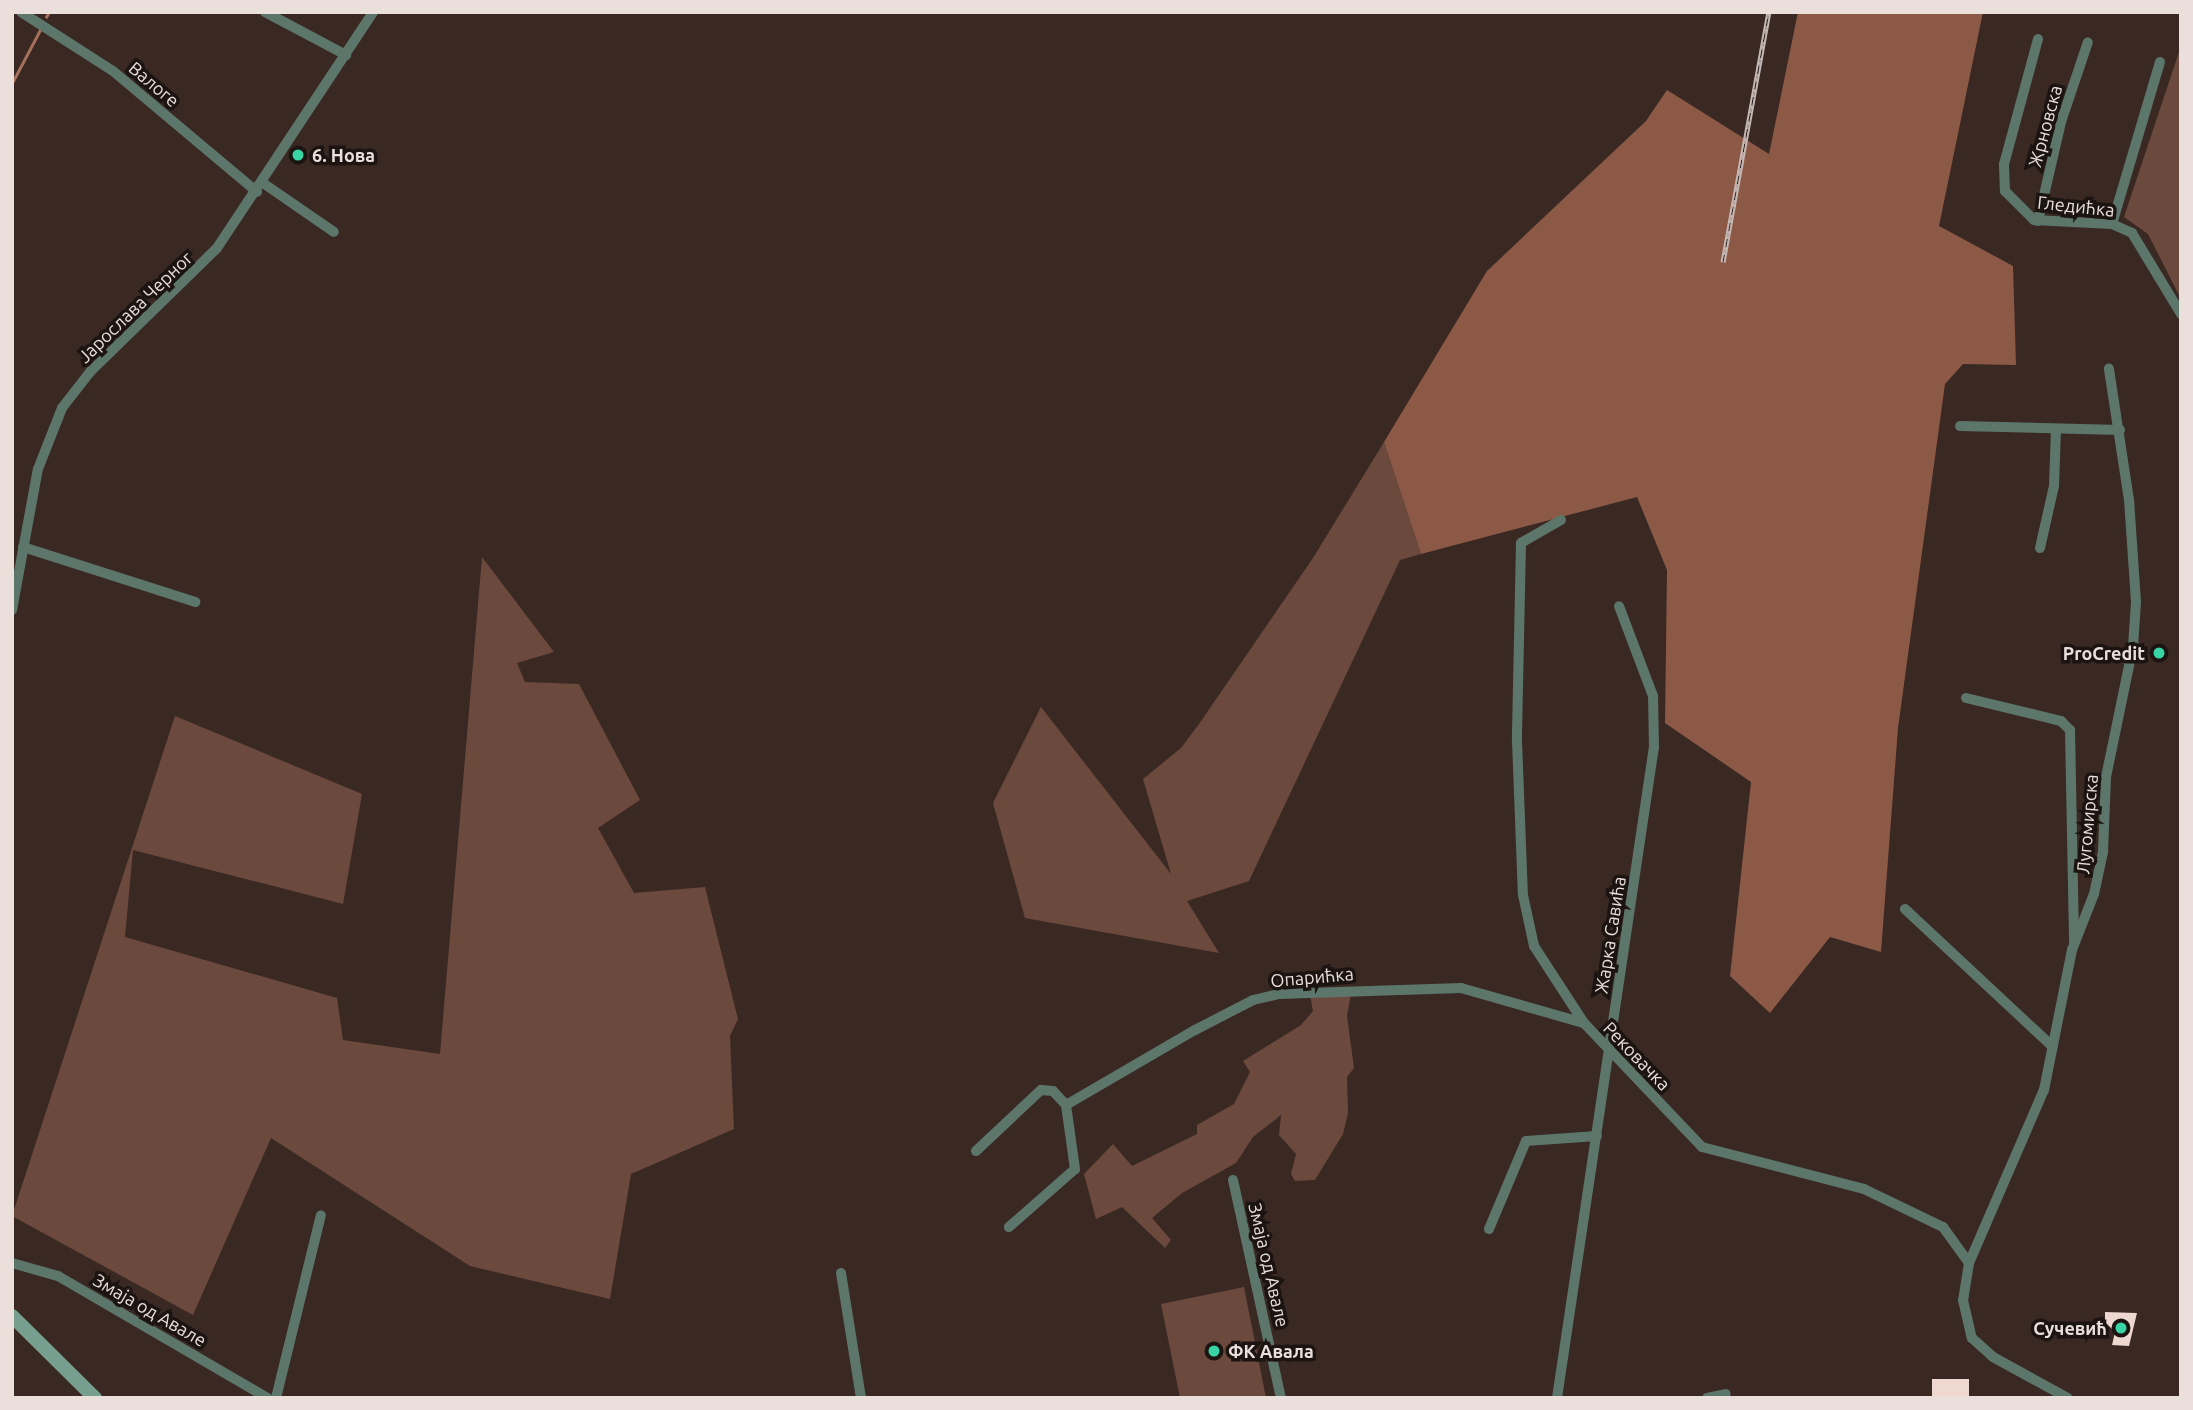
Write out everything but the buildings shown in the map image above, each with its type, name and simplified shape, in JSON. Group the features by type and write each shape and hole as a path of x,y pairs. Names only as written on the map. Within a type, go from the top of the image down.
{"main road":[{"path":"12,1316 95,1398"}],"street":[{"name":"Валоге","path":"20,12 113,71 260,188 334,232"},
{"path":"265,12 346,55"},
{"name":"Јарослава Черног","path":"12,610 43,449 62,408 90,372 203,264 260,188 373,12"},
{"name":"Гледићка","path":"2038,39 2002,178 2020,211 2038,221 2112,224 2138,240 2181,314"},
{"name":"Жрновска","path":"2038,221 2061,121 2088,42"},
{"path":"2112,224 2160,62"},
{"name":"Лугомирска","path":"1969,1263 2039,1106 2074,942 2099,877 2106,777 2134,638 2134,550 2120,430 2109,369"},
{"path":"1960,426 2120,430"},
{"path":"2040,548 2054,486 2056,429"},
{"name":"Рековачка","path":"1561,520 1521,543 1516,705 1522,862 1534,946 1584,1023 1702,1147 1818,1174 1917,1210 1947,1231 1969,1263"},
{"path":"23,547 195,602"},
{"name":"Жарка Савића","path":"1557,1398 1597,1136 1655,713 1619,606"},
{"path":"1966,698 2061,721 2070,730 2074,942"},
{"path":"1905,909 2053,1047"},
{"name":"Опарићка","path":"1066,1105 1207,1024 1254,1000 1279,994 1461,988 1584,1023"},
{"path":"975,1151 1041,1090 1052,1091 1066,1105 1076,1169 1009,1227"},
{"path":"1489,1229 1526,1141 1597,1136"},
{"name":"Змаја од Авале","path":"1233,1180 1281,1398"},
{"path":"276,1398 321,1215"},
{"name":"Змаја од Авале","path":"12,1263 58,1276 268,1398"},
{"path":"1969,1263 1963,1300 1972,1338 1993,1357 2068,1398"},
{"path":"841,1273 861,1398"},
{"path":"1707,1398 1726,1394"}],"shaded area":[{"path":"1798,12 1983,12 1939,226 2013,266 2016,365 1963,364 1945,384 1898,728 1881,952 1830,937 1770,1013 1730,976 1751,782 1665,723 1667,570 1637,497 1421,554 1384,442 1487,271 1646,121 1667,90 1769,154"},
{"path":"2181,46 2181,299 2148,234 2124,217"},
{"path":"1384,442 1421,554 1400,560 1249,881 1187,901 1219,953 1025,918 993,803 1041,707 1171,874 1143,779 1181,748 1199,724 1313,558"},
{"path":"482,557 554,652 517,663 525,682 579,684 640,800 598,828 634,893 705,887 738,1019 730,1036 734,1129 631,1174 610,1299 470,1266 271,1138 193,1315 12,1216 175,716 362,794 343,904 133,850 125,937 337,998 343,1040 440,1054"},
{"path":"1351,994 1347,1016 1354,1068 1347,1077 1348,1113 1343,1134 1315,1180 1295,1181 1291,1174 1296,1154 1279,1135 1281,1115 1253,1137 1236,1163 1182,1193 1152,1218 1171,1240 1165,1248 1122,1207 1096,1219 1084,1174 1113,1144 1132,1166 1197,1134 1197,1125 1234,1104 1250,1072 1243,1061 1301,1025 1313,1011 1310,995"},
{"name":"ФК Авала","path":"1244,1287 1266,1398 1180,1398 1161,1304"}],"waterway":[{"path":"46,17 49,12"},
{"path":"12,83 40,30"}],"railway":[{"path":"1723,262 1769,12"}],"place":[{"name":"6. Нова","path":"298,155"},
{"name":"ProCredit","path":"2159,653"},
{"name":"Сучевић","path":"2121,1328"},
{"name":"ФК Авала","path":"1214,1351"}]}
